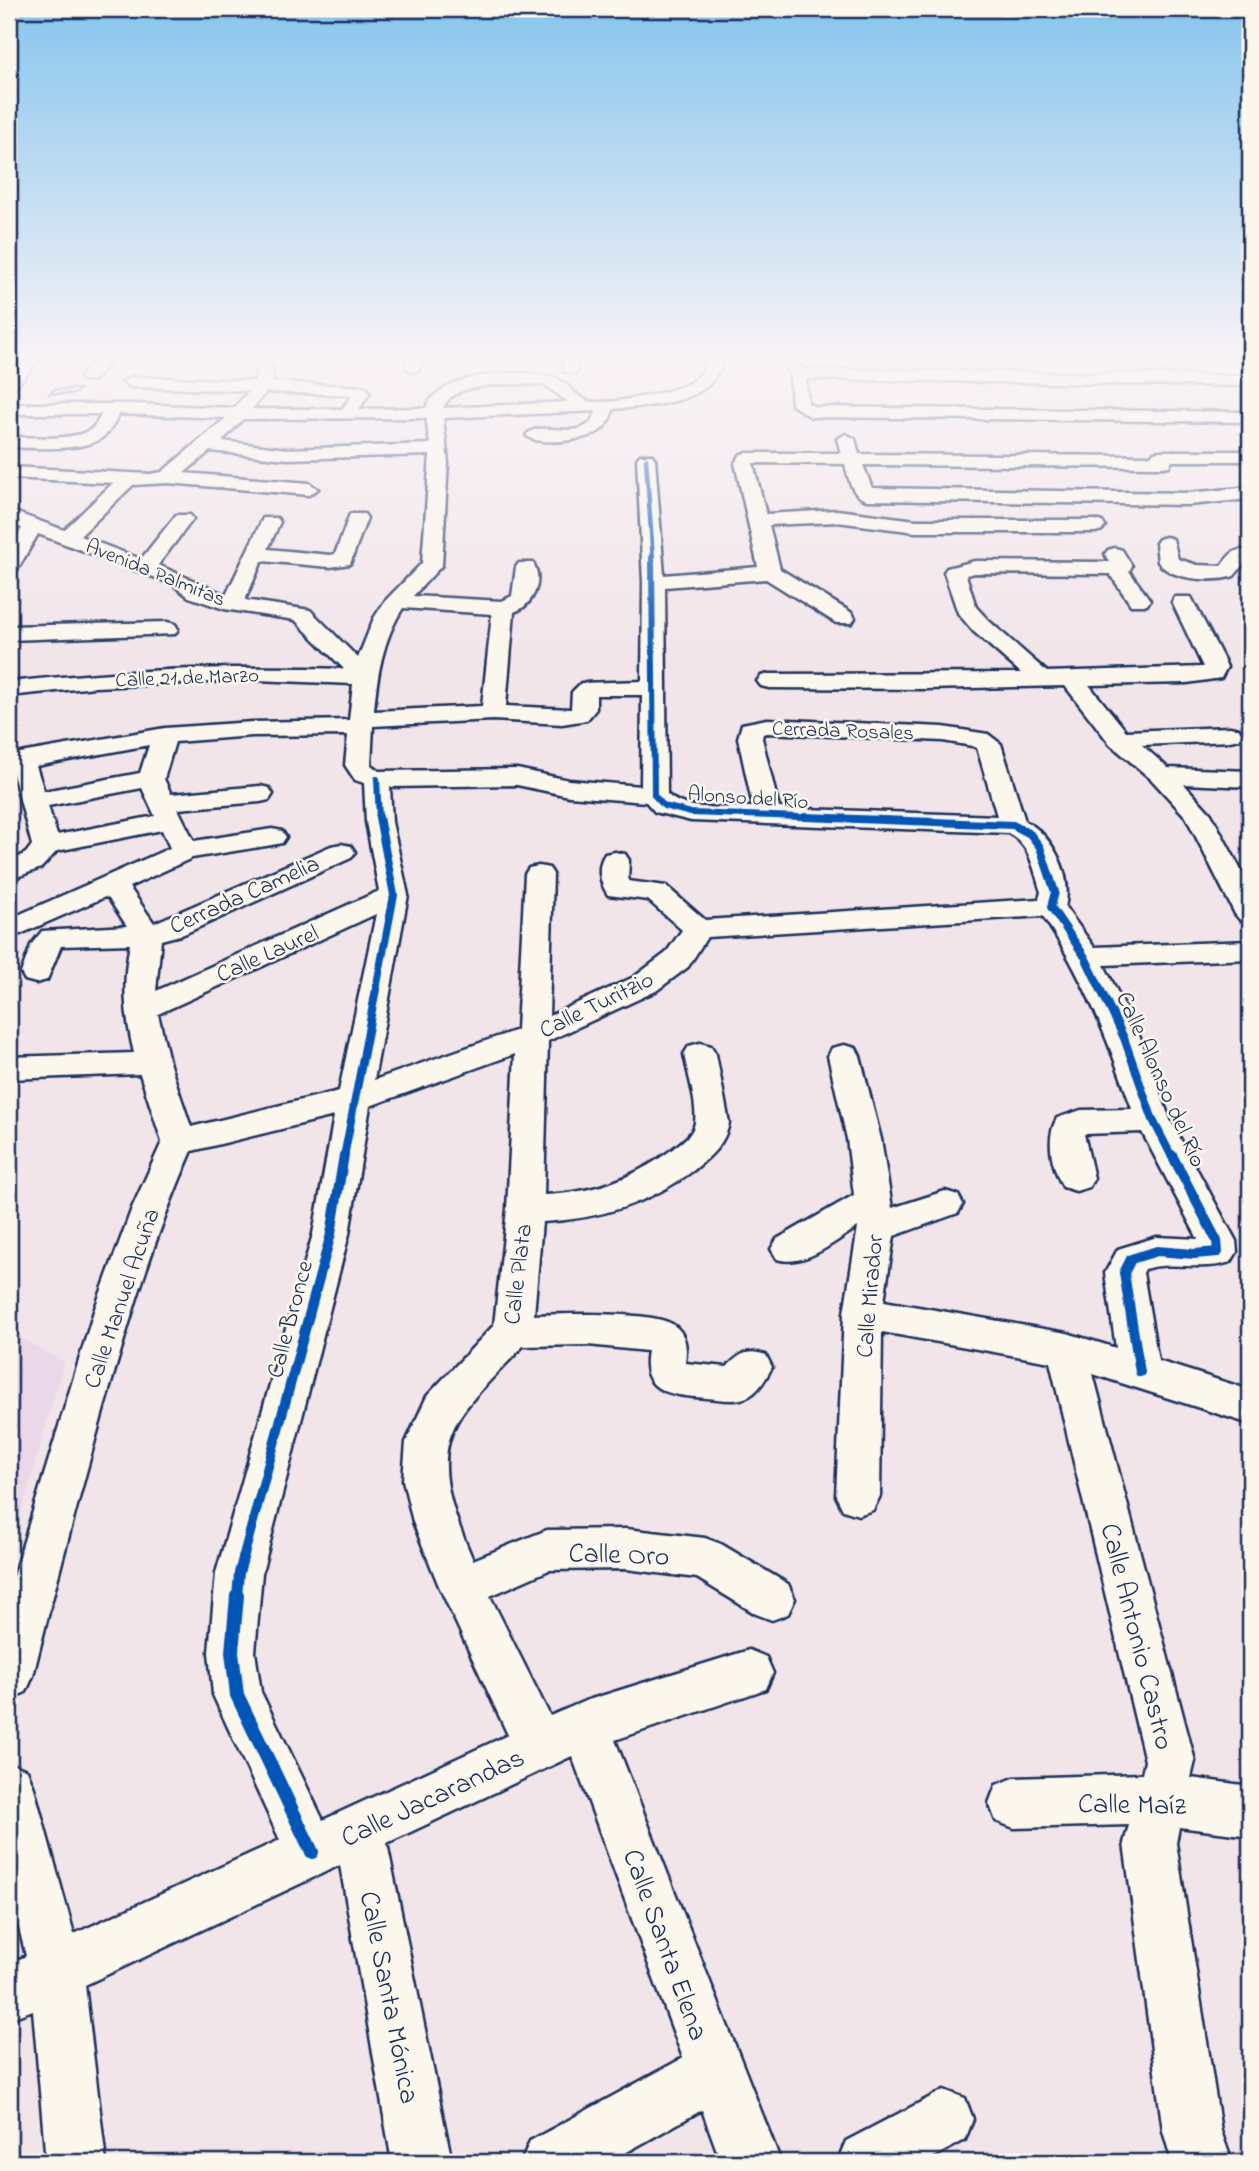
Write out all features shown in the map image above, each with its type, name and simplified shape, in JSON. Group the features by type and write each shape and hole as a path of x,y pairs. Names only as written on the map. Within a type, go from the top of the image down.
{"street":[{"path":"164,478 185,461"},
{"path":"438,461 432,565 396,601 379,633 365,677 358,765 364,775 377,779 517,777 569,788 654,795"},
{"name":"Alonso del Río","path":"646,461 654,582 654,795 664,806 691,813 1013,825"},
{"path":"745,461 770,572"},
{"path":"854,461 861,488 867,494 1189,499 1248,496"},
{"path":"1163,461 1189,499"},
{"path":"9,472 128,479 164,478 309,489"},
{"path":"69,536 128,479"},
{"path":"1039,677 981,626 967,608 954,572 961,569 1122,566 1075,498"},
{"name":"Avenida Palmitas","path":"9,516 69,536 98,551 178,580 197,592 232,604 302,615 365,677"},
{"path":"759,520 837,516 916,526 1095,526"},
{"path":"145,568 183,519"},
{"path":"256,554 330,561 343,559 357,519"},
{"path":"232,604 270,522"},
{"path":"9,568 33,525"},
{"path":"1166,543 1168,562 1183,570 1206,574 1227,572 1246,555 1224,534"},
{"path":"396,601 503,608 517,604 523,598 526,568"},
{"path":"1115,568 1139,600"},
{"path":"654,582 770,572 844,618"},
{"path":"769,681 926,681 1187,676 1213,673 1213,660 1183,602"},
{"path":"493,713 503,608"},
{"path":"9,633 167,629"},
{"name":"Calle 21 de Marzo","path":"9,689 95,680 256,673 365,677"},
{"path":"1071,678 1119,739 1161,775 1198,814 1250,914"},
{"path":"615,860 614,883 618,889 656,892 698,929 1051,907 1055,892 1040,848 1030,834 1013,825 988,744 979,739 943,734 926,681"},
{"path":"44,850 35,801 15,762 165,735 493,713 562,717 578,715 584,709 584,692 589,688 654,688"},
{"name":"Cerrada Rosales","path":"768,817 750,738 751,729 767,726 943,734"},
{"path":"1119,739 1230,734"},
{"path":"165,735 161,800 185,851"},
{"path":"1161,775 1250,779"},
{"name":"Calle Bronce","path":"336,1842 237,1695 232,1652 239,1573 331,1234 394,895 379,822 377,779"},
{"path":"35,801 161,800 260,794"},
{"path":"9,872 44,850 161,800"},
{"path":"9,930 185,851 272,837"},
{"name":"Cerrada Camelia","path":"36,973 46,945 52,937 147,934 174,928 341,852"},
{"name":"Calle Plata","path":"539,874 526,1209 513,1331 442,1408 427,1442 424,1480 435,1522 463,1586 562,1735"},
{"path":"105,886 119,892 147,934 141,957 140,1010 145,1037 179,1142"},
{"name":"Calle Laurel","path":"140,1010 394,895"},
{"name":"Calle Alonso del Río","path":"1051,907 1086,957 1124,1038 1153,1120 1217,1241 1218,1252 1194,1254 1157,1251 1131,1258 1124,1273 1140,1372"},
{"name":"Calle Turitzio","path":"179,1142 354,1099 532,1036 645,984 677,960 698,929"},
{"path":"1086,957 1250,950"},
{"path":"526,1209 579,1207 622,1197 666,1173 705,1141 712,1124 700,1054"},
{"name":"Calle Mirador","path":"844,1056 864,1139 874,1215 863,1313 858,1496"},
{"path":"9,1068 155,1063"},
{"path":"1076,1178 1066,1138 1069,1127 1081,1122 1153,1120"},
{"name":"Calle Manuel Acuña","path":"9,1676 20,1588 160,1180 179,1142"},
{"path":"790,1249 874,1215 945,1204"},
{"path":"863,1313 1067,1349 1250,1407"},
{"path":"513,1331 588,1329 660,1336 668,1347 664,1368 675,1379 736,1384 752,1367"},
{"name":"Calle Antonio Castro","path":"1067,1349 1170,1761 1150,1843 1197,2147"},
{"name":"Calle Oro","path":"463,1586 547,1550 626,1549 705,1558 772,1599"},
{"name":"Calle Jacarandas","path":"9,1992 562,1735 749,1673"},
{"name":"Calle Santa Elena","path":"562,1735 714,2072 751,2162"},
{"path":"9,1788 56,1968 76,2162"},
{"name":"Calle Maíz","path":"1014,1803 1159,1799 1250,1811"},
{"name":"Calle Santa Mónica","path":"336,1842 422,2162"},
{"path":"551,2162 714,2072"},
{"path":"867,2162 944,2119"}],"shaded area":[{"path":"9,1331 64,1362 14,1539 9,1538"}],"cycle path":[{"path":"646,461 654,582 654,795 664,806 691,813 1013,825 1030,834 1040,847 1055,892 1051,907 1085,957 1124,1038 1153,1120 1217,1241 1218,1252 1194,1254 1157,1251 1131,1259 1124,1273 1140,1372"},
{"path":"312,1852 237,1695 232,1652 239,1573 331,1234 394,895 379,822 377,779"}]}
